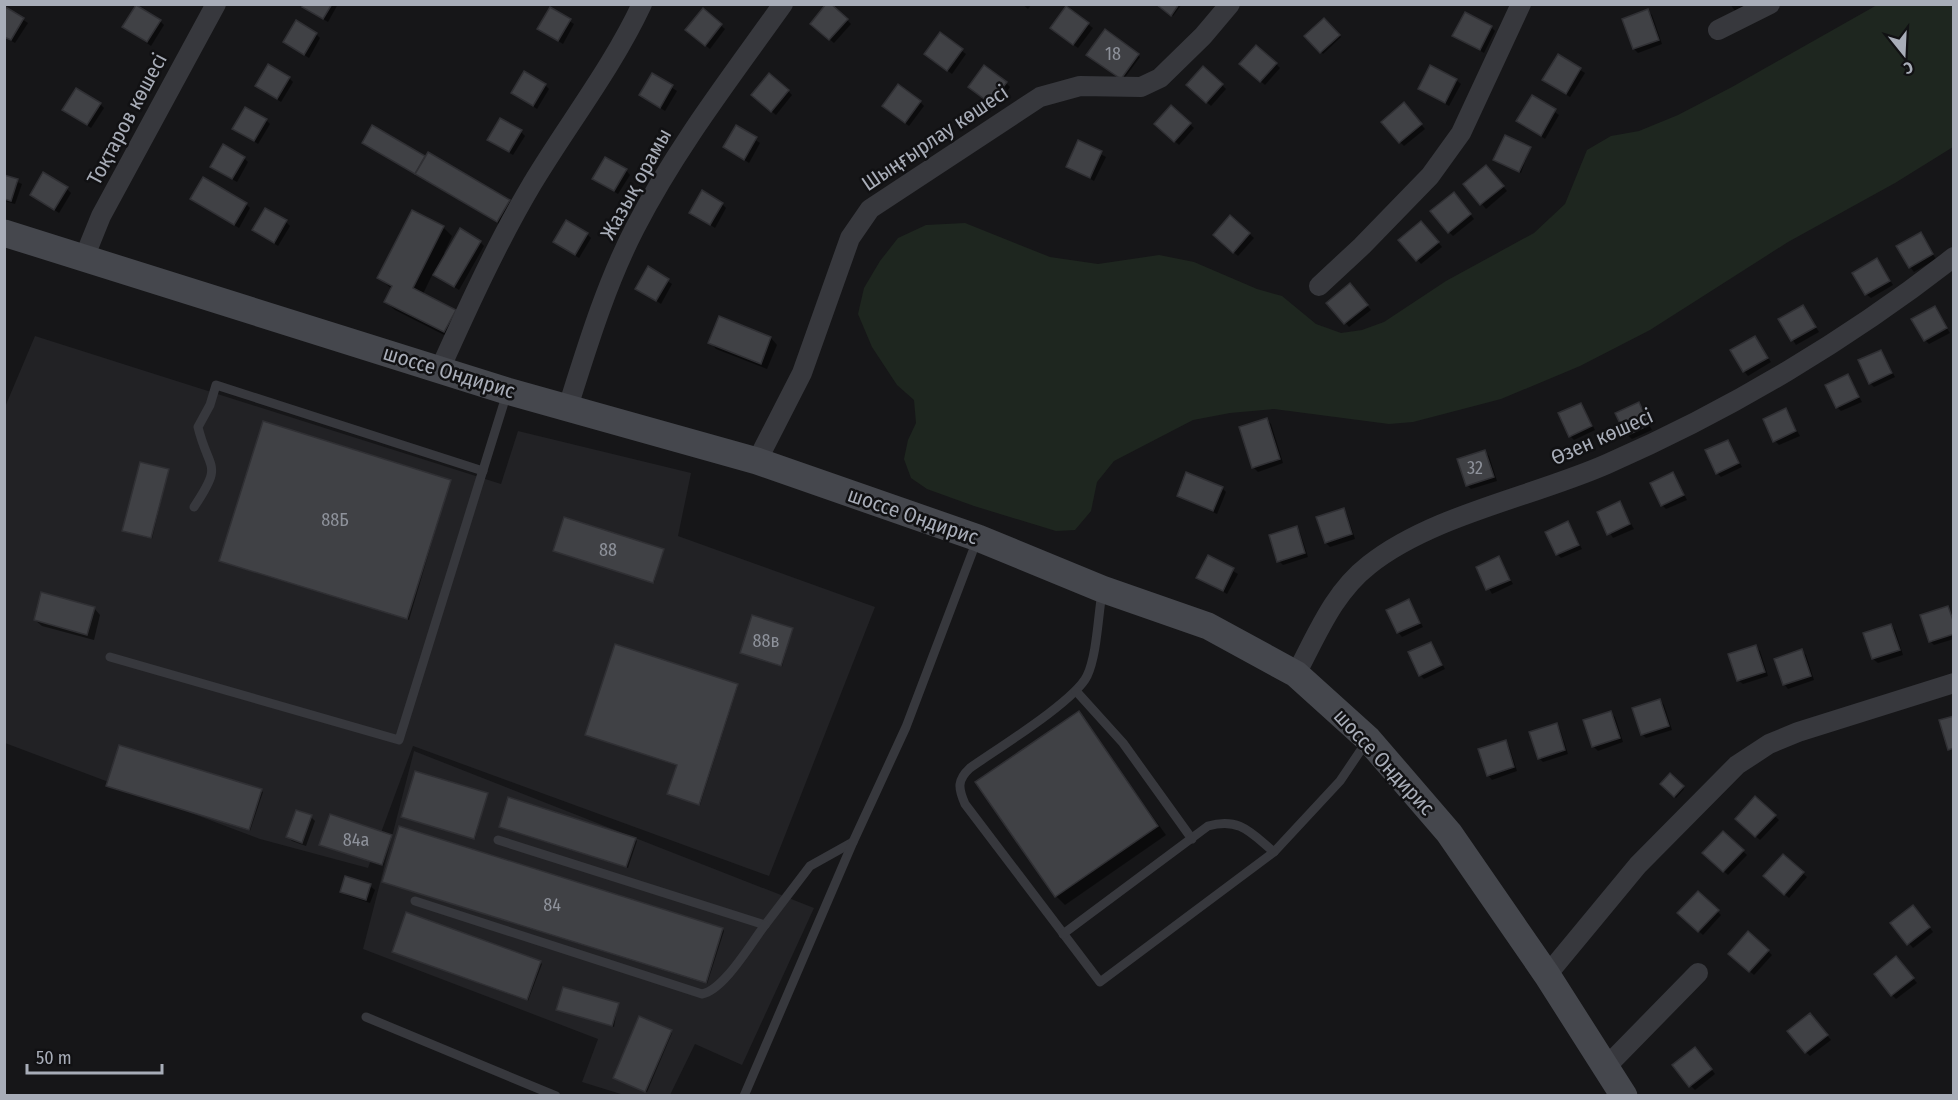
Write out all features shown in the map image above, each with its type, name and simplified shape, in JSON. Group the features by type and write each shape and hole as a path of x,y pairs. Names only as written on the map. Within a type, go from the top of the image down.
{"main road":[{"name":"шоссе Ондирис","path":"4,233 507,391 757,461 978,538 1102,589 1208,626 1296,674 1368,739 1449,833 1547,975 1624,1095"}],"street":[{"name":"Тоқтаров көшесі","path":"84,258 101,216 216,4"},
{"path":"440,369 470,303 531,186 628,36 642,4"},
{"name":"Жазық орамы","path":"568,407 586,350 634,229 709,105 783,4"},
{"name":"Шыңғырлау көшесі","path":"757,461 802,373 850,238 870,209 1040,97 1080,86 1141,87 1160,78 1203,36 1230,4"},
{"path":"1319,286 1362,246 1430,176 1455,142 1521,4"},
{"path":"1718,30 1770,4"},
{"name":"Өзен көшесі","path":"1296,674 1344,588 1369,565 1391,550 1436,527 1607,464 1714,410 1831,345 1953,257"},
{"path":"1547,975 1638,865 1737,765 1769,744 1798,732 1953,683"},
{"path":"1606,1067 1698,973"}],"lane":[{"path":"194,507 211,479 213,462 198,427 210,405 216,386 483,471"},
{"path":"110,657 399,740 507,391"},
{"path":"744,1095 853,842 906,727 978,538"},
{"path":"1102,589 1090,669 1076,691 970,768 961,776 958,788 965,804 1100,982 1274,852 1340,781 1368,739"},
{"path":"1076,691 1123,743 1192,839"},
{"path":"1063,934 1208,826 1223,822 1240,825 1274,852"},
{"path":"498,840 765,925"},
{"path":"415,901 702,994 714,989 723,980 810,866 853,842"},
{"path":"366,1017 556,1095"}],"shaded area":[{"path":"1877,5 1953,5 1953,147 1895,183 1788,242 1650,330 1580,366 1501,399 1413,422 1389,424 1274,409 1230,413 1193,420 1114,461 1097,482 1091,511 1075,530 1056,531 974,506 927,489 911,478 904,459 908,440 916,423 914,400 897,385 872,347 858,314 864,288 880,261 898,238 926,225 965,223 1050,257 1098,264 1159,255 1194,262 1257,289 1282,296 1316,324 1341,333 1362,330 1384,322 1446,281 1534,233 1565,204 1587,150 1611,136 1639,131 1678,115"},
{"path":"35,336 501,484 518,431 691,473 678,536 875,607 769,876 413,746 368,868 260,839 5,743 5,407"},
{"path":"414,751 814,908 742,1065 695,1044 670,1095 624,1095 582,1082 598,1039 363,949"}],"building":[{"path":"303,4 332,4 323,19 302,7"},
{"path":"826,4 831,4 848,19 829,40 810,24"},
{"path":"1156,4 1179,4 1171,16"},
{"path":"136,5 161,20 147,42 122,27"},
{"path":"4,6 24,18 11,40 4,37"},
{"path":"1066,6 1089,23 1073,45 1050,28"},
{"path":"550,7 571,19 558,41 537,29"},
{"path":"703,8 722,24 705,46 685,30"},
{"path":"1648,9 1659,40 1633,49 1622,19"},
{"path":"1465,12 1492,26 1480,50 1452,36"},
{"path":"1324,18 1340,35 1320,53 1304,36"},
{"path":"296,20 317,33 304,55 283,42"},
{"path":"1105,29 1139,54 1121,79 1086,55"},
{"path":"940,32 963,49 947,71 924,54"},
{"path":"1256,45 1277,63 1260,82 1239,64"},
{"path":"1558,54 1581,68 1566,94 1542,80"},
{"path":"268,64 290,77 277,99 255,86"},
{"path":"984,65 1007,82 991,104 968,87"},
{"path":"1430,65 1457,79 1445,103 1418,89"},
{"path":"1203,66 1223,84 1206,103 1186,85"},
{"path":"524,71 546,84 533,106 511,93"},
{"path":"652,73 673,85 660,108 639,95"},
{"path":"769,73 789,90 771,112 751,95"},
{"path":"898,84 921,101 905,123 882,106"},
{"path":"76,88 101,103 87,125 62,110"},
{"path":"1532,95 1556,109 1541,136 1516,121"},
{"path":"1404,102 1422,124 1399,143 1381,122"},
{"path":"1171,105 1191,123 1174,142 1154,124"},
{"path":"245,107 267,119 254,141 232,129"},
{"path":"500,118 522,130 509,152 487,140"},
{"path":"372,125 425,156 415,174 362,143"},
{"path":"736,125 757,137 744,160 723,147"},
{"path":"1505,135 1531,147 1519,172 1493,160"},
{"path":"1078,140 1102,151 1090,178 1066,167"},
{"path":"223,144 245,157 232,179 210,167"},
{"path":"428,152 510,200 497,222 415,174"},
{"path":"605,157 627,169 614,191 592,179"},
{"path":"1486,165 1504,186 1480,205 1463,184"},
{"path":"43,172 68,187 54,210 30,195"},
{"path":"4,175 18,179 11,201 4,199"},
{"path":"203,177 247,203 234,225 190,199"},
{"path":"702,190 723,203 710,225 689,213"},
{"path":"1454,192 1471,214 1448,233 1430,211"},
{"path":"265,208 287,220 274,243 252,230"},
{"path":"412,210 444,226 413,288 456,310 444,332 384,302 392,286 377,278"},
{"path":"1230,215 1250,233 1233,253 1213,235"},
{"path":"566,220 588,233 575,255 553,242"},
{"path":"1421,221 1439,242 1416,261 1398,240"},
{"path":"460,228 481,241 454,287 433,275"},
{"path":"1921,232 1933,254 1909,268 1896,246"},
{"path":"1877,258 1890,281 1865,295 1852,273"},
{"path":"648,266 669,279 656,301 635,289"},
{"path":"1350,283 1368,305 1344,324 1326,303"},
{"path":"1803,305 1816,327 1791,341 1778,319"},
{"path":"1935,306 1947,328 1924,341 1911,319"},
{"path":"719,316 771,337 761,364 708,343"},
{"path":"1755,336 1768,358 1743,372 1730,350"},
{"path":"1881,350 1892,373 1869,384 1858,360"},
{"path":"1848,374 1859,397 1836,408 1825,385"},
{"path":"1639,402 1649,425 1626,436 1615,413"},
{"path":"1581,403 1592,426 1569,437 1558,413"},
{"path":"1786,408 1796,431 1773,442 1763,419"},
{"path":"1267,418 1280,459 1252,468 1239,427"},
{"path":"263,421 451,480 407,619 219,561"},
{"path":"1728,440 1739,463 1716,474 1705,450"},
{"path":"1485,450 1494,477 1466,486 1457,459"},
{"path":"140,462 169,469 151,538 122,531"},
{"path":"1186,472 1223,487 1213,511 1177,496"},
{"path":"1673,472 1684,495 1661,506 1650,483"},
{"path":"1620,501 1630,524 1607,535 1597,512"},
{"path":"1344,508 1352,534 1325,543 1316,517"},
{"path":"564,517 664,549 653,583 553,551"},
{"path":"1568,521 1579,545 1556,555 1545,532"},
{"path":"1297,526 1305,553 1277,562 1269,535"},
{"path":"1208,555 1234,568 1223,591 1196,578"},
{"path":"1499,556 1510,580 1486,590 1476,567"},
{"path":"41,592 95,607 87,635 34,620"},
{"path":"1409,599 1420,623 1397,633 1386,610"},
{"path":"1948,606 1954,623 1954,634 1929,642 1920,615"},
{"path":"752,615 793,628 781,666 740,653"},
{"path":"1891,624 1900,650 1872,659 1863,633"},
{"path":"1431,642 1442,665 1419,676 1408,652"},
{"path":"615,644 738,684 699,805 667,794 677,765 585,735"},
{"path":"1756,645 1765,672 1737,681 1728,654"},
{"path":"1802,649 1811,676 1783,685 1774,659"},
{"path":"1660,699 1669,726 1641,735 1632,708"},
{"path":"1079,711 1158,826 1055,897 975,782"},
{"path":"1611,711 1620,738 1592,747 1583,720"},
{"path":"1954,716 1954,748 1948,750 1939,720"},
{"path":"1557,723 1565,750 1538,759 1529,732"},
{"path":"1506,740 1514,767 1487,776 1478,749"},
{"path":"119,745 262,789 249,830 106,786"},
{"path":"415,771 488,793 474,839 401,817"},
{"path":"1670,773 1684,786 1674,797 1660,784"},
{"path":"1755,796 1776,815 1755,837 1735,819"},
{"path":"508,797 636,838 626,867 499,827"},
{"path":"296,810 312,815 302,843 286,837"},
{"path":"330,814 392,835 382,865 319,845"},
{"path":"399,826 723,928 706,983 382,882"},
{"path":"1723,831 1744,850 1723,872 1702,853"},
{"path":"1783,854 1804,872 1784,895 1763,876"},
{"path":"345,876 371,884 366,900 340,892"},
{"path":"1698,891 1719,910 1698,932 1677,913"},
{"path":"1913,905 1930,927 1907,945 1890,923"},
{"path":"406,912 541,961 527,1000 392,952"},
{"path":"1748,931 1769,950 1749,972 1728,954"},
{"path":"1896,956 1914,978 1891,996 1874,974"},
{"path":"563,987 619,1003 612,1026 556,1010"},
{"path":"1810,1013 1828,1035 1805,1053 1787,1031"},
{"path":"639,1016 672,1030 645,1092 613,1078"},
{"path":"1695,1047 1712,1069 1689,1087 1672,1065"}]}
